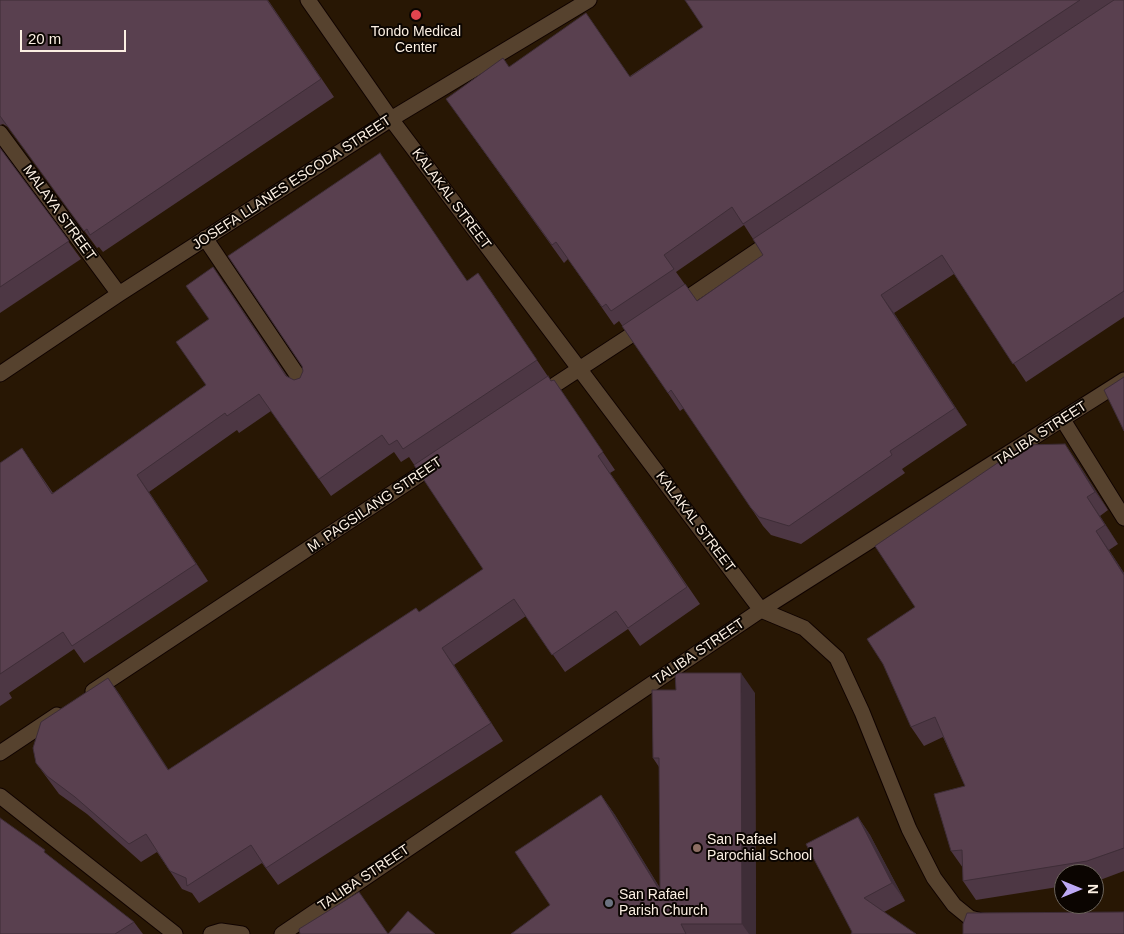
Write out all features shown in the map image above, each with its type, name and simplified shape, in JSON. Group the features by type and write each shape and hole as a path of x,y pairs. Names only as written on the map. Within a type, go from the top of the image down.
{"street":[{"name":"KALAKAL STREET","path":"308,0 391,119 761,610"},
{"name":"JOSEFA LLANES ESCODA STREET","path":"0,374 119,294 391,119 589,0"},
{"name":"MALAYA STREET","path":"0,133 119,294"},
{"path":"530,402 792,228"},
{"path":"205,238 306,388"},
{"name":"TALIBA STREET","path":"282,934 761,610 1124,380"},
{"path":"1063,420 1124,518"},
{"name":"M. PAGSILANG STREET","path":"83,698 447,457"},
{"path":"761,610 804,628 837,658 865,720 909,829 934,878 954,904 970,918 989,923 999,923"},
{"path":"0,753 66,709"},
{"path":"0,796 175,934"},
{"path":"970,918 970,934"},
{"path":"211,934 232,931 242,934"}],"building":[{"path":"0,0 267,0 321,79 90,235 87,229 84,231 0,116"},
{"path":"685,0 1080,0 743,224 732,207 664,255 674,269 611,311 606,304 602,307 556,242 552,245 446,99 503,58 509,67 586,13 630,77 703,27"},
{"path":"1114,0 1124,0 1124,291 1013,364 942,255 881,295 955,408 890,451 892,455 789,526 759,517 671,390 668,393 622,326 685,284 697,301 763,255 753,239"},
{"path":"0,148 69,241 0,287"},
{"path":"380,153 467,281 478,273 537,360 403,449 397,440 389,445 382,435 319,479 259,394 227,416 225,413 137,475 196,564 72,646 63,632 0,674 0,463 22,448 52,494 206,385 176,342 209,319 186,286 213,267 286,376 294,380 300,378 303,371 302,366 228,256"},
{"path":"548,376 551,381 554,380 603,452 598,456 687,587 628,628 616,611 552,655 514,599 442,648 491,723 266,868 251,845 187,886 186,878 170,871 146,834 129,844 75,797 47,776 36,763 33,748 41,722 108,678 168,770 416,608 419,612 483,569 414,465"},
{"path":"1124,377 1124,431 1104,390"},
{"path":"1065,444 1095,492 1087,497 1105,525 1096,531 1124,575 1124,848 1087,861 1054,864 1054,866 963,881 962,850 951,851 934,794 965,786 935,717 911,727 883,664 867,639 915,607 875,546 1024,445"},
{"path":"675,673 741,673 742,924 681,924 686,934 511,934 550,905 515,852 601,795 660,891 659,758 653,758 652,690 676,690"},
{"path":"858,817 892,883 864,898 916,934 851,934 852,932 806,844"},
{"path":"0,818 45,850 44,852 134,922 115,934 0,934"},
{"path":"359,892 388,934 300,934 299,929"},
{"path":"408,911 435,934 388,934"},
{"path":"1104,912 1124,912 1124,934 963,934 963,924 967,913 1104,914"}],"place":[{"name":"Tondo Medical Center","path":"416,15"},
{"name":"San Rafael Parochial School","path":"697,848"},
{"name":"San Rafael Parish Church","path":"609,903"}]}
